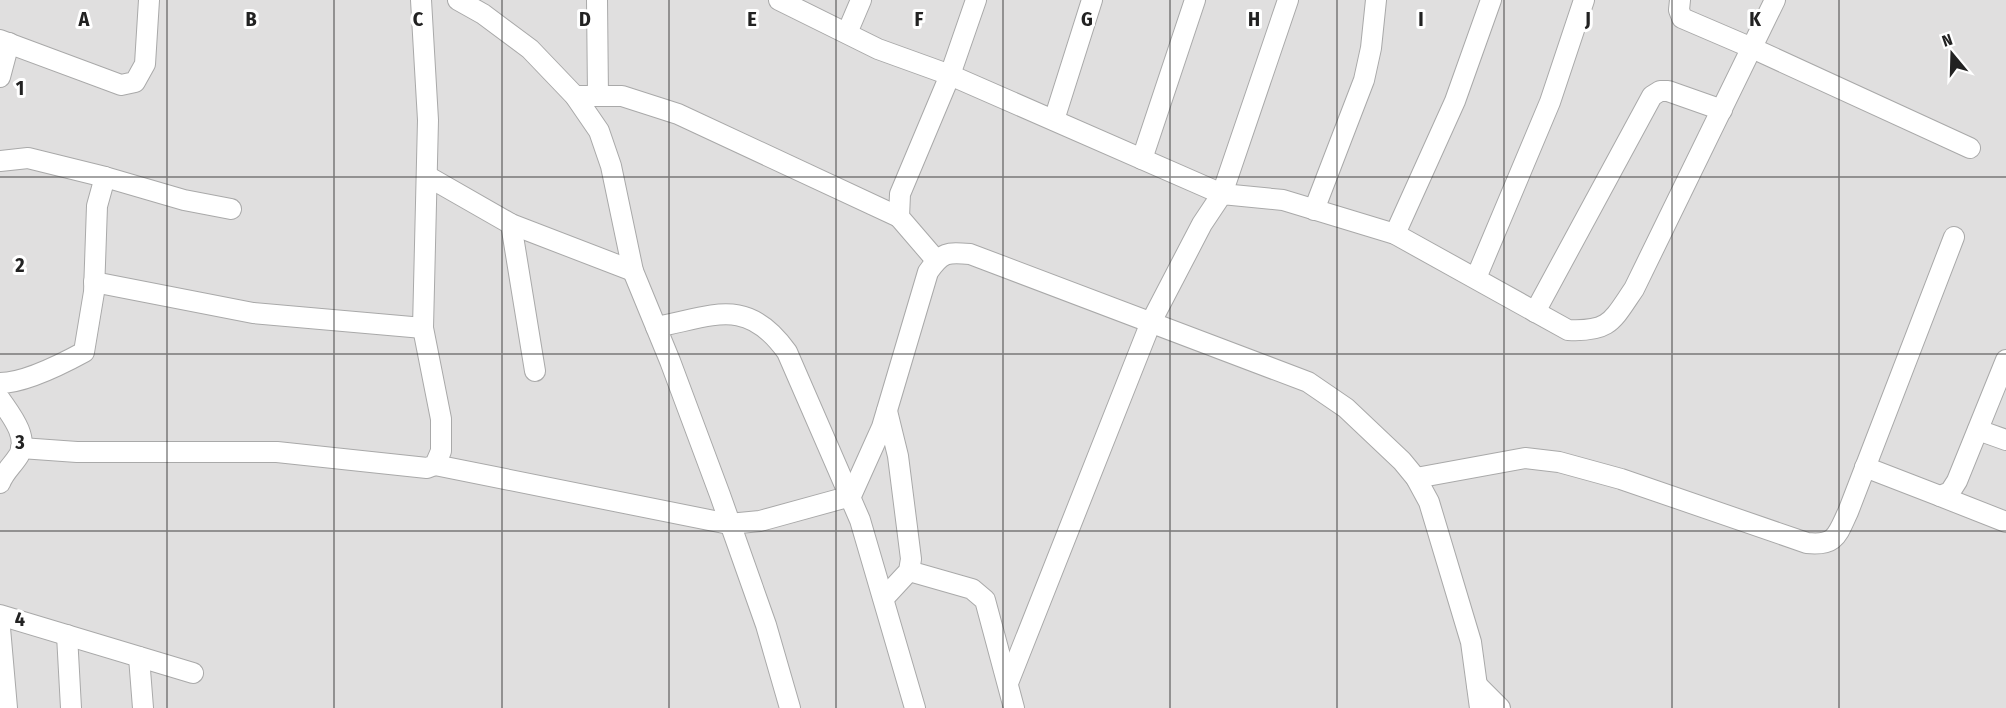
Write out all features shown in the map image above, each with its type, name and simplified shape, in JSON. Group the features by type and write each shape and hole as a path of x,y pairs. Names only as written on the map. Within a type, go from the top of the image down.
{"street":[{"path":"0,77 5,42 121,86 135,82 145,64 149,0"},
{"path":"421,0 428,120 423,328 441,419 441,451 435,465"},
{"path":"458,0 483,14 530,49 575,96 599,131 610,166 633,272 711,472 766,625 790,708"},
{"path":"597,0 598,96"},
{"path":"779,0 878,49 950,75 1222,194 1283,200 1395,234 1568,330 1589,331 1611,322 1634,289 1775,0"},
{"path":"847,33 861,0"},
{"path":"899,217 900,194 950,75 976,0"},
{"path":"1054,120 1092,0"},
{"path":"1142,159 1195,0"},
{"path":"1008,683 1151,322 1202,224 1222,194 1288,0"},
{"path":"1314,210 1364,80 1371,48 1376,0"},
{"path":"1395,234 1455,101 1491,0"},
{"path":"1476,279 1550,102 1584,0"},
{"path":"1680,0 1679,10 1682,18 1971,148"},
{"path":"1535,312 1652,96 1668,91 1722,110"},
{"path":"575,96 622,96 678,114 899,217 936,260"},
{"path":"0,161 28,158 184,200 231,209"},
{"path":"427,176 511,224 633,272"},
{"path":"0,383 10,383 51,368 84,352 94,282 97,206 105,177"},
{"path":"511,224 535,371"},
{"path":"1416,478 1525,458 1559,462 1621,479 1807,543 1822,545 1836,537 1954,237"},
{"path":"851,496 882,428 928,272 936,260 948,252 970,254 1308,382 1346,408 1402,461 1416,478 1428,502 1471,642 1480,708"},
{"path":"94,282 253,313 423,328"},
{"path":"656,327 729,313 752,318 774,334 787,351 851,496 884,598 915,708"},
{"path":"1940,496 1950,492 1957,481 2006,360"},
{"path":"0,399 20,434 21,448 0,483"},
{"path":"884,598 909,572 911,559 898,456 886,411"},
{"path":"1978,430 2006,440"},
{"path":"21,448 77,452 277,452 427,468 435,465 729,524 760,521 851,496"},
{"path":"1865,467 2006,522"},
{"path":"909,572 972,589 985,600 1014,708"},
{"path":"0,615 193,673"},
{"path":"0,628 7,708"},
{"path":"67,635 71,708"},
{"path":"140,657 143,708"},
{"path":"1476,685 1500,708"}],"shaded area":[{"path":"0,0 2006,0 2006,708 0,708"}]}
